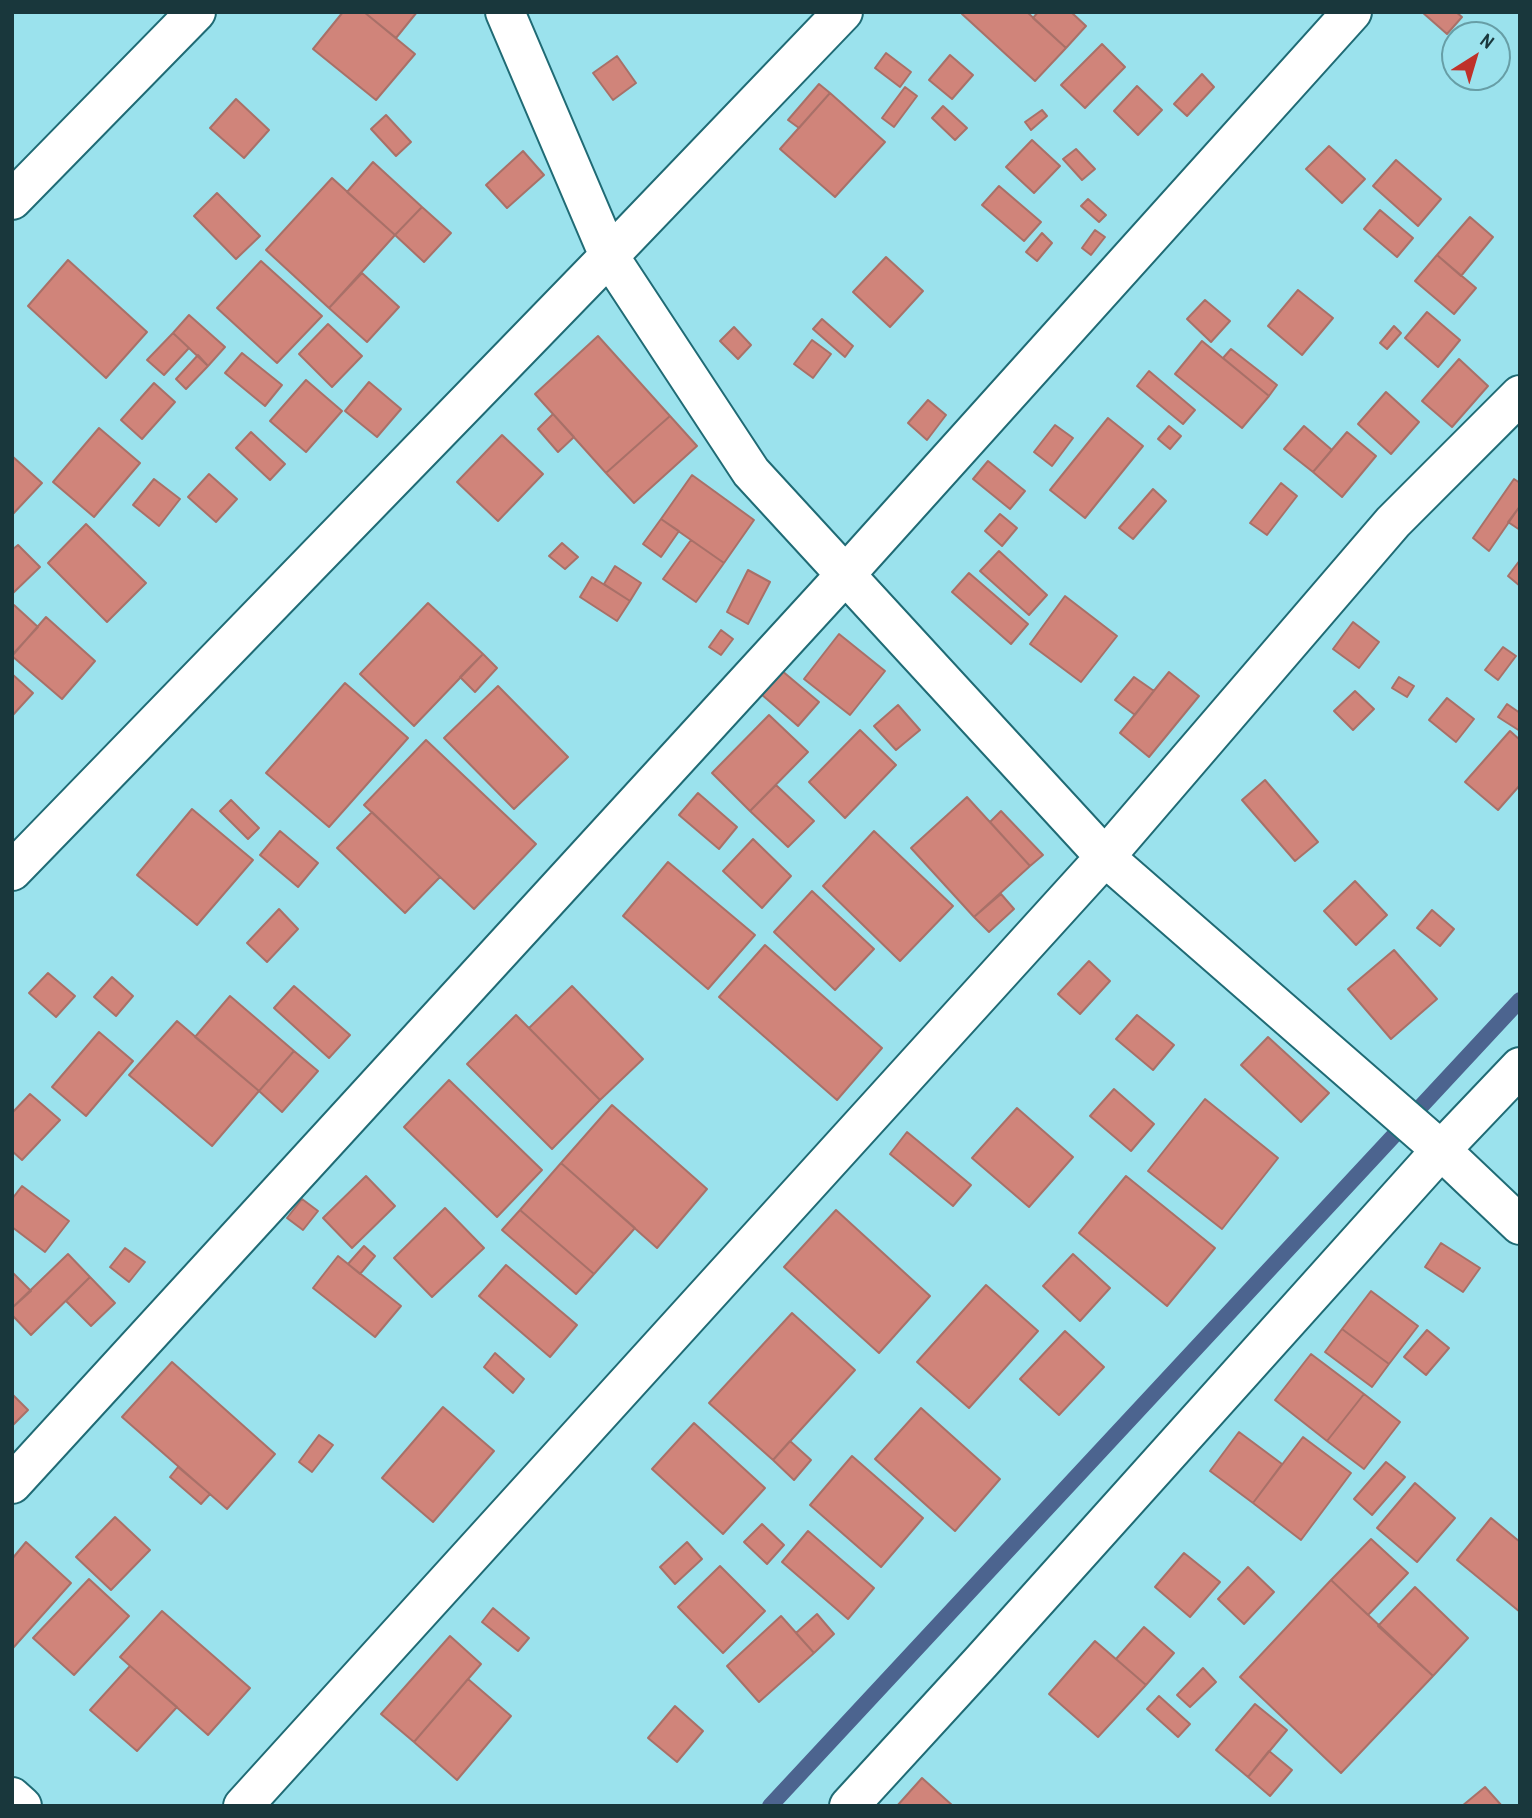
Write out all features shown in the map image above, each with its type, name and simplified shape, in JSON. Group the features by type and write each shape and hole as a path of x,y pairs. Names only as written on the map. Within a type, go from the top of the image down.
{"street":[{"path":"12,200 196,12"},
{"path":"505,12 609,257 751,472 1105,857 1429,1140 1520,1225"},
{"path":"12,871 609,257 843,12"},
{"path":"12,1485 846,575 1352,12"},
{"path":"243,1806 1105,857 1393,522 1520,395"},
{"path":"849,1806 990,1652 1429,1140 1520,1067"},
{"path":"12,1797 22,1806"}],"building":[{"path":"343,12 364,12 415,54 376,100 313,49"},
{"path":"364,12 417,12 396,38"},
{"path":"1027,12 1066,48 1035,81 962,14"},
{"path":"1038,12 1071,12 1086,26 1066,48 1033,18"},
{"path":"1422,12 1456,12 1462,17 1458,21 1441,21 1441,29"},
{"path":"1102,44 1125,67 1085,108 1061,85"},
{"path":"886,53 911,72 900,87 875,68"},
{"path":"950,55 973,75 952,99 929,80"},
{"path":"617,56 636,83 613,100 593,73"},
{"path":"1202,74 1214,87 1187,116 1174,104"},
{"path":"819,84 830,93 799,128 788,120"},
{"path":"1137,86 1162,110 1138,135 1114,111"},
{"path":"905,87 917,96 894,127 882,118"},
{"path":"830,93 885,142 835,197 780,149"},
{"path":"236,99 269,130 244,158 210,128"},
{"path":"943,106 967,128 955,140 932,118"},
{"path":"1042,110 1047,116 1031,130 1025,122"},
{"path":"386,115 411,142 396,156 371,129"},
{"path":"1032,140 1060,166 1034,193 1006,167"},
{"path":"1329,146 1365,179 1342,203 1306,169"},
{"path":"1076,149 1095,169 1082,180 1063,159"},
{"path":"523,151 544,175 507,208 486,185"},
{"path":"1396,160 1441,199 1418,226 1373,186"},
{"path":"373,162 422,207 395,235 347,192"},
{"path":"332,178 395,235 329,308 266,250"},
{"path":"999,186 1041,222 1024,241 982,205"},
{"path":"217,193 260,236 236,259 194,216"},
{"path":"1088,199 1106,215 1099,222 1081,206"},
{"path":"422,207 451,233 424,262 395,235"},
{"path":"1380,210 1413,238 1397,257 1364,229"},
{"path":"1470,217 1493,237 1461,276 1437,255"},
{"path":"1095,230 1105,237 1091,255 1082,248"},
{"path":"1042,233 1052,243 1037,261 1026,252"},
{"path":"1437,255 1476,288 1454,314 1415,281"},
{"path":"886,257 923,291 890,327 853,292"},
{"path":"68,260 147,332 106,378 28,306"},
{"path":"261,261 322,316 277,363 217,308"},
{"path":"362,273 399,307 367,342 329,308"},
{"path":"1298,290 1333,318 1302,355 1268,326"},
{"path":"1205,300 1230,321 1211,342 1187,319"},
{"path":"1427,312 1460,340 1438,367 1405,338"},
{"path":"189,315 225,347 208,366 173,333"},
{"path":"822,319 853,346 845,357 813,329"},
{"path":"328,324 362,356 332,387 299,354"},
{"path":"1394,326 1401,333 1387,349 1380,343"},
{"path":"734,327 751,345 738,359 720,341"},
{"path":"173,333 189,348 164,375 147,360"},
{"path":"598,336 670,416 606,473 535,394"},
{"path":"812,340 831,354 813,378 794,364"},
{"path":"1202,341 1269,396 1242,428 1175,374"},
{"path":"1231,349 1277,385 1269,396 1223,358"},
{"path":"242,353 282,385 265,406 225,373"},
{"path":"198,355 208,366 186,389 176,379"},
{"path":"1459,359 1488,386 1452,427 1422,401"},
{"path":"1149,371 1195,410 1183,424 1137,386"},
{"path":"306,380 342,411 306,452 270,421"},
{"path":"369,382 401,409 377,437 345,411"},
{"path":"154,383 175,402 142,439 121,420"},
{"path":"1386,392 1419,422 1391,454 1358,424"},
{"path":"928,400 946,415 927,440 908,423"},
{"path":"553,414 574,437 558,452 538,429"},
{"path":"670,416 697,446 634,503 606,473"},
{"path":"1108,418 1143,446 1085,518 1050,490"},
{"path":"1055,425 1073,438 1052,466 1034,452"},
{"path":"1169,426 1181,436 1170,449 1158,439"},
{"path":"1304,426 1332,450 1313,472 1284,449"},
{"path":"99,428 140,463 94,517 53,482"},
{"path":"251,432 285,464 270,480 236,448"},
{"path":"1347,432 1376,456 1342,497 1313,472"},
{"path":"502,435 543,474 498,521 457,482"},
{"path":"12,456 42,483 12,515"},
{"path":"988,461 1025,491 1010,509 973,479"},
{"path":"209,474 237,499 216,522 188,497"},
{"path":"692,475 754,520 724,563 661,519"},
{"path":"154,479 180,499 159,526 133,505"},
{"path":"1514,479 1520,483 1520,506 1489,551 1473,538"},
{"path":"1281,483 1297,496 1267,535 1250,523"},
{"path":"1153,489 1166,501 1133,539 1119,528"},
{"path":"1520,506 1520,530 1508,522"},
{"path":"1000,514 1017,528 1002,546 985,531"},
{"path":"661,519 679,531 661,557 643,544"},
{"path":"86,524 146,583 107,622 48,563"},
{"path":"691,540 724,563 696,602 663,579"},
{"path":"562,543 578,557 565,569 549,556"},
{"path":"18,545 40,567 12,594 12,550"},
{"path":"999,551 1047,595 1029,615 980,571"},
{"path":"1520,560 1520,586 1508,576"},
{"path":"615,566 641,583 630,601 604,584"},
{"path":"748,570 770,582 748,624 727,612"},
{"path":"969,573 1028,624 1011,644 952,592"},
{"path":"592,577 630,601 617,621 580,597"},
{"path":"1065,596 1117,636 1081,682 1030,644"},
{"path":"428,603 483,654 414,726 360,674"},
{"path":"14,605 38,627 12,655 12,607"},
{"path":"46,617 95,661 62,699 12,656"},
{"path":"1353,622 1379,642 1359,668 1333,649"},
{"path":"721,630 733,639 721,655 709,647"},
{"path":"839,634 885,671 850,715 804,679"},
{"path":"1503,647 1516,656 1498,680 1485,670"},
{"path":"483,654 497,668 475,692 460,677"},
{"path":"781,670 819,702 798,726 761,694"},
{"path":"1169,672 1199,696 1149,757 1120,733"},
{"path":"12,674 33,693 12,716"},
{"path":"1134,677 1154,691 1135,715 1115,700"},
{"path":"1399,677 1414,686 1407,697 1392,688"},
{"path":"345,683 408,738 329,827 266,773"},
{"path":"498,686 568,757 514,809 444,738"},
{"path":"1355,691 1374,709 1353,730 1334,711"},
{"path":"1447,698 1474,719 1456,742 1429,720"},
{"path":"1507,704 1520,713 1520,731 1498,717"},
{"path":"898,705 920,730 896,750 874,726"},
{"path":"769,715 808,752 750,811 712,773"},
{"path":"860,730 896,765 845,818 809,782"},
{"path":"1510,731 1520,740 1520,785 1498,810 1465,782"},
{"path":"426,740 536,844 474,909 364,805"},
{"path":"1265,780 1318,842 1295,861 1242,800"},
{"path":"776,785 814,821 788,847 750,811"},
{"path":"698,793 737,827 719,849 679,815"},
{"path":"967,797 1030,866 974,917 911,848"},
{"path":"231,800 259,828 248,839 220,811"},
{"path":"192,809 253,860 197,925 137,875"},
{"path":"1001,811 1043,855 1030,866 990,822"},
{"path":"372,812 440,877 405,913 337,848"},
{"path":"280,831 318,863 298,887 260,855"},
{"path":"874,831 953,906 900,961 823,886"},
{"path":"753,839 791,876 762,908 723,871"},
{"path":"668,862 755,935 708,989 623,916"},
{"path":"1355,881 1387,915 1356,945 1324,911"},
{"path":"812,891 874,949 835,990 774,932"},
{"path":"1001,894 1014,909 989,932 974,917"},
{"path":"279,909 298,929 267,962 247,943"},
{"path":"1432,910 1454,929 1440,946 1417,928"},
{"path":"765,945 882,1048 837,1100 719,997"},
{"path":"1394,950 1437,999 1391,1039 1348,989"},
{"path":"1089,961 1110,981 1080,1014 1058,994"},
{"path":"48,973 75,996 56,1017 29,993"},
{"path":"112,977 133,996 116,1016 94,997"},
{"path":"294,986 350,1035 329,1058 274,1008"},
{"path":"572,986 643,1059 600,1100 529,1028"},
{"path":"230,996 294,1051 259,1091 195,1037"},
{"path":"516,1015 600,1100 552,1149 467,1064"},
{"path":"1137,1015 1174,1045 1153,1070 1116,1039"},
{"path":"177,1021 259,1091 212,1146 129,1075"},
{"path":"99,1032 133,1061 86,1116 52,1087"},
{"path":"1268,1037 1329,1093 1301,1122 1241,1065"},
{"path":"294,1051 318,1071 282,1112 259,1091"},
{"path":"449,1080 542,1170 497,1217 404,1127"},
{"path":"1114,1089 1154,1124 1131,1151 1090,1116"},
{"path":"30,1094 60,1120 22,1160 12,1151 12,1113"},
{"path":"1205,1099 1278,1158 1222,1229 1148,1171"},
{"path":"612,1105 707,1189 657,1248 561,1163"},
{"path":"1017,1108 1073,1157 1029,1207 972,1158"},
{"path":"907,1132 971,1185 953,1206 890,1154"},
{"path":"561,1163 635,1228 594,1274 520,1210"},
{"path":"366,1176 395,1206 352,1248 323,1218"},
{"path":"1126,1176 1215,1248 1167,1306 1079,1233"},
{"path":"22,1186 69,1221 45,1252 12,1227 12,1199"},
{"path":"302,1199 318,1211 303,1230 287,1218"},
{"path":"445,1208 484,1248 432,1297 394,1258"},
{"path":"520,1210 594,1274 576,1294 502,1230"},
{"path":"836,1210 930,1296 879,1353 784,1267"},
{"path":"1441,1243 1480,1268 1463,1292 1425,1267"},
{"path":"364,1246 375,1256 360,1274 348,1264"},
{"path":"125,1248 145,1262 129,1282 110,1267"},
{"path":"68,1254 90,1277 31,1335 12,1315 12,1308"},
{"path":"1073,1254 1110,1288 1080,1321 1043,1286"},
{"path":"338,1256 401,1306 375,1337 313,1288"},
{"path":"506,1265 577,1325 550,1357 479,1296"},
{"path":"12,1272 31,1291 12,1308"},
{"path":"90,1277 115,1303 91,1326 66,1301"},
{"path":"986,1285 1038,1331 969,1408 917,1362"},
{"path":"1371,1291 1418,1326 1389,1364 1342,1329"},
{"path":"792,1313 855,1370 773,1460 709,1403"},
{"path":"1342,1329 1389,1364 1372,1387 1325,1352"},
{"path":"1427,1330 1449,1348 1426,1375 1404,1357"},
{"path":"1065,1331 1104,1367 1059,1415 1020,1379"},
{"path":"495,1353 524,1379 513,1393 484,1367"},
{"path":"1311,1354 1364,1394 1327,1441 1275,1400"},
{"path":"172,1362 275,1454 227,1509 122,1417"},
{"path":"12,1394 28,1410 12,1426"},
{"path":"1364,1394 1400,1422 1364,1469 1327,1441"},
{"path":"443,1407 494,1451 433,1522 382,1478"},
{"path":"921,1408 1000,1479 955,1531 875,1459"},
{"path":"694,1423 765,1488 723,1534 652,1469"},
{"path":"1239,1432 1282,1464 1253,1503 1210,1471"},
{"path":"319,1435 333,1445 312,1472 299,1462"},
{"path":"1303,1437 1351,1473 1301,1540 1253,1503"},
{"path":"790,1441 811,1460 794,1480 773,1460"},
{"path":"852,1456 923,1518 881,1567 810,1505"},
{"path":"1386,1462 1405,1477 1372,1515 1354,1499"},
{"path":"178,1467 210,1494 201,1504 170,1477"},
{"path":"1415,1483 1455,1518 1417,1562 1377,1528"},
{"path":"115,1517 150,1550 111,1590 76,1557"},
{"path":"1491,1518 1520,1542 1520,1612 1457,1560"},
{"path":"762,1524 784,1545 767,1564 744,1542"},
{"path":"808,1531 874,1588 848,1619 782,1562"},
{"path":"1371,1539 1408,1573 1368,1615 1331,1580"},
{"path":"26,1542 71,1583 13,1648 12,1559"},
{"path":"687,1542 702,1559 675,1584 660,1567"},
{"path":"1184,1553 1220,1582 1190,1617 1155,1587"},
{"path":"720,1566 765,1611 723,1653 678,1607"},
{"path":"1248,1567 1274,1592 1244,1624 1218,1599"},
{"path":"89,1579 129,1616 74,1675 33,1638"},
{"path":"1331,1580 1433,1676 1341,1773 1240,1677"},
{"path":"1415,1587 1468,1638 1433,1676 1378,1626"},
{"path":"493,1608 529,1638 518,1651 482,1622"},
{"path":"162,1611 250,1688 208,1735 120,1657"},
{"path":"817,1614 834,1634 814,1653 796,1633"},
{"path":"781,1616 814,1653 759,1702 727,1666"},
{"path":"1144,1627 1174,1653 1146,1685 1116,1659"},
{"path":"450,1636 481,1664 414,1742 381,1714"},
{"path":"1095,1641 1146,1685 1098,1737 1049,1694"},
{"path":"130,1666 177,1707 137,1751 90,1710"},
{"path":"1203,1668 1216,1682 1190,1707 1177,1695"},
{"path":"468,1679 511,1716 457,1780 414,1742"},
{"path":"1159,1696 1190,1724 1178,1737 1147,1709"},
{"path":"1255,1704 1287,1730 1248,1777 1216,1750"},
{"path":"675,1706 703,1731 677,1762 648,1738"},
{"path":"1269,1751 1292,1770 1270,1796 1248,1777"},
{"path":"922,1778 953,1806 897,1806"},
{"path":"1485,1787 1502,1806 1462,1806"}],"waterway":[{"path":"770,1806 1520,1000"}]}
